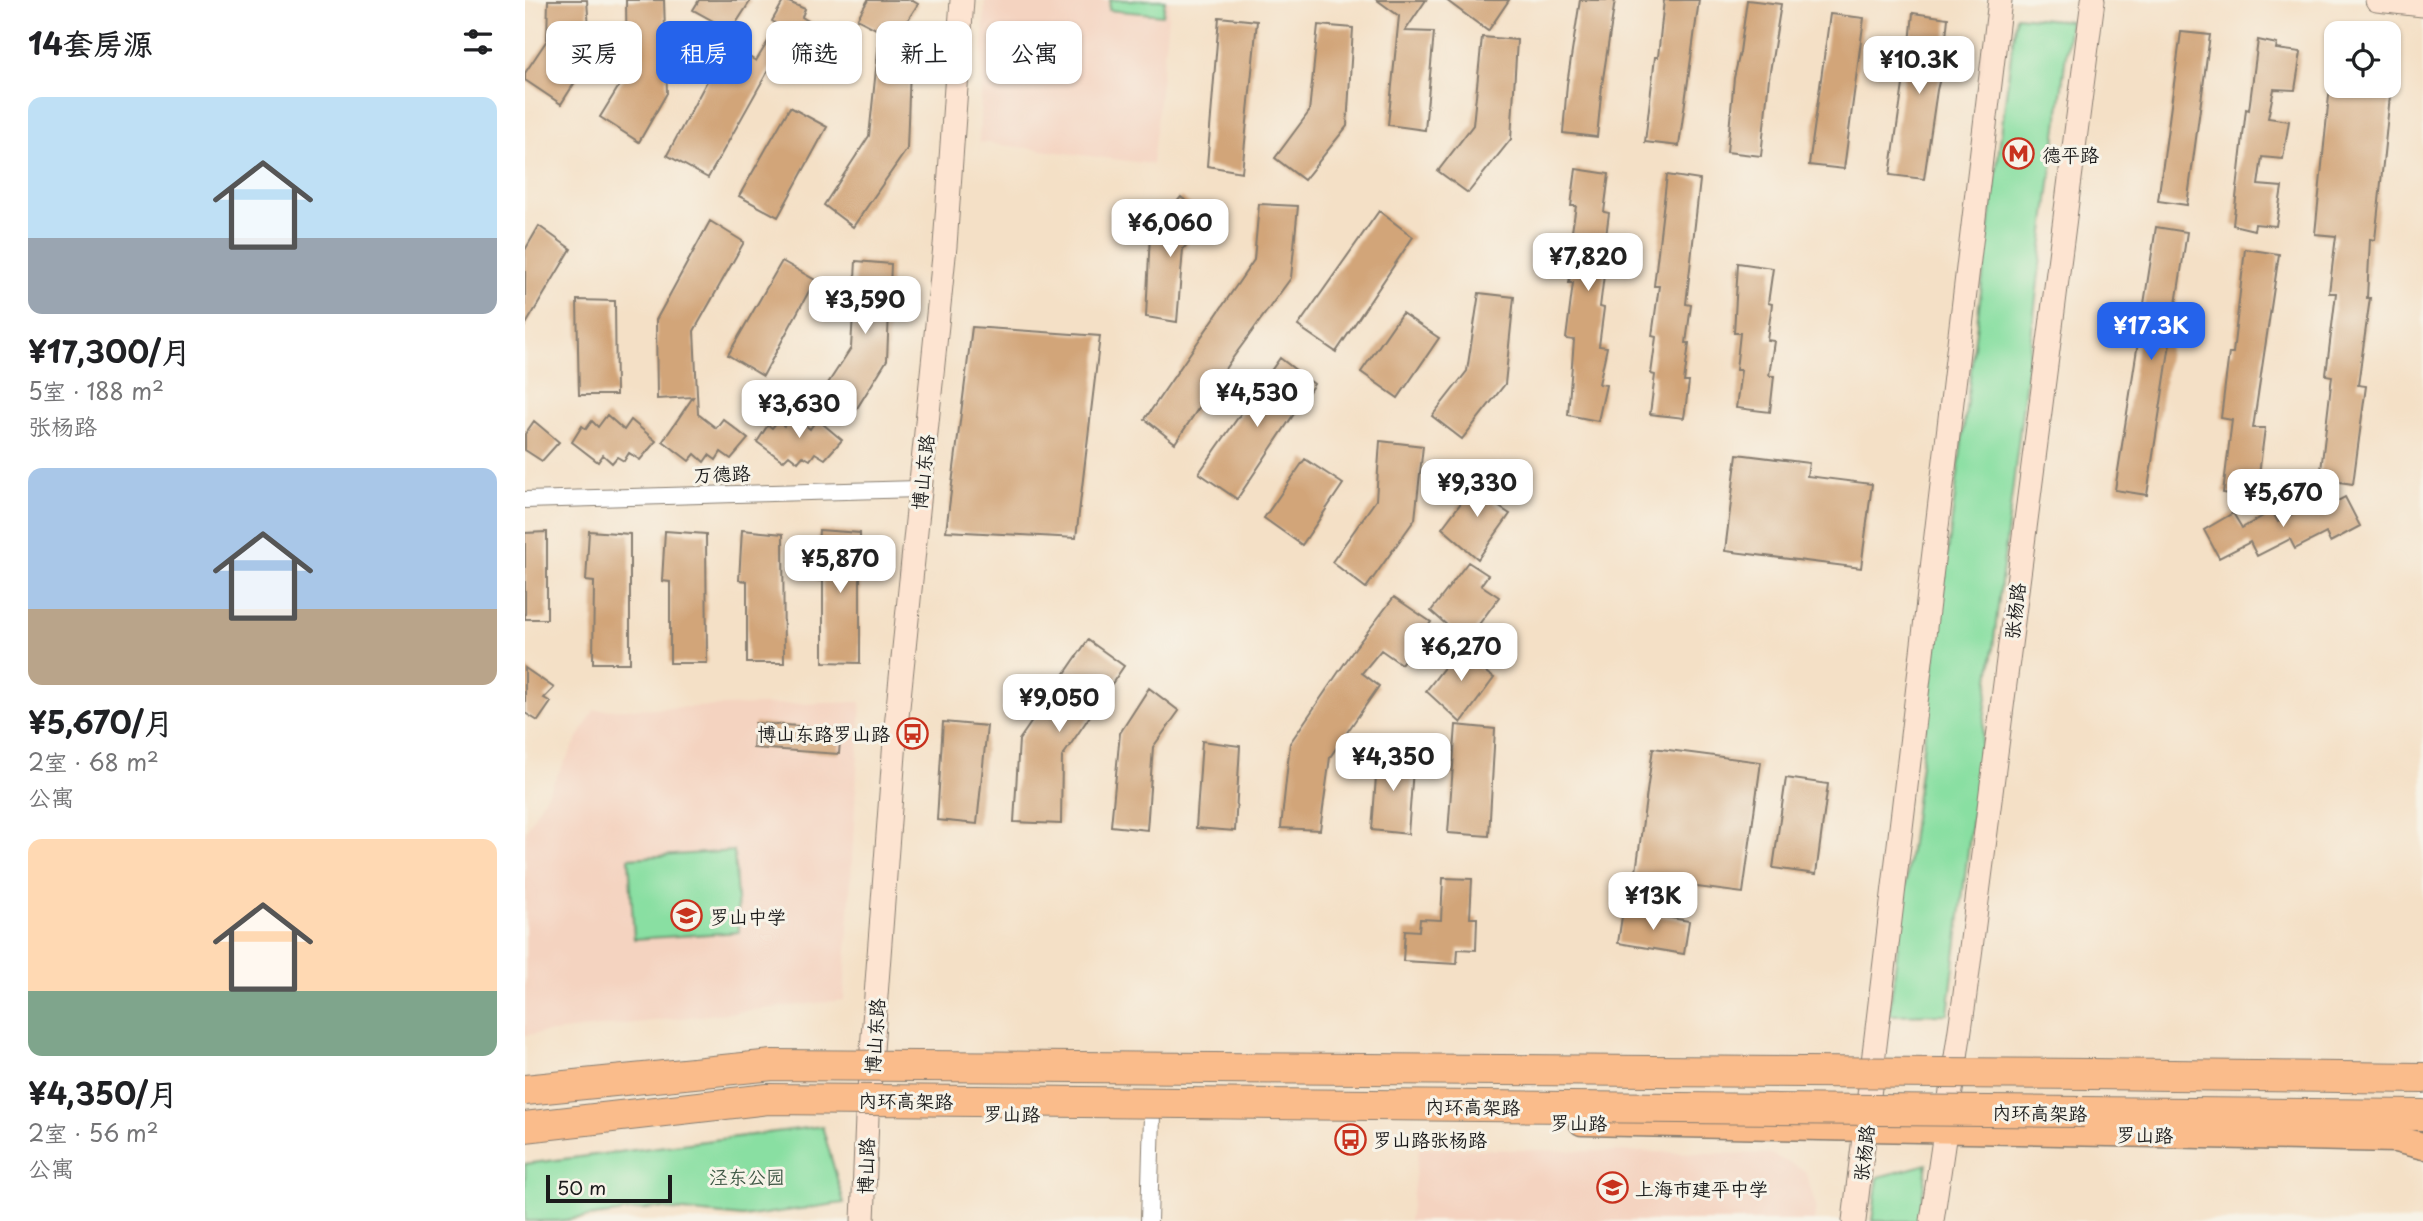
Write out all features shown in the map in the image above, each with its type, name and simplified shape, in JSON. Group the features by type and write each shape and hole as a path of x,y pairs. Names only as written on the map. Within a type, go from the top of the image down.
{"highway":[{"name":"内环高架路","path":"525,1090 773,1065 2423,1078"},
{"name":"内环高架路","path":"525,1126 768,1099 2423,1115"}],"main road":[{"name":"博山东路","path":"868,1111 896,727 945,246 962,0"},
{"name":"张杨路","path":"1854,1221 2000,0"},
{"name":"张杨路","path":"1932,1221 1955,1066 2093,0"},
{"path":"2377,0 2423,5"},
{"path":"525,1080 769,1056 1955,1066 2423,1062"},
{"name":"罗山路","path":"525,1139 770,1109 1866,1127 1945,1131 2395,1139 2423,1146"},
{"name":"博山路","path":"863,1221 868,1111"}],"street":[{"name":"万德路","path":"525,500 919,489"},
{"path":"1149,1221 1151,1115"}],"shaded area":[{"path":"985,0 1170,0 1152,164 979,142"},
{"name":"罗山中学","path":"861,702 844,1000 525,1035 525,832 594,710"},
{"name":"上海市建平中学","path":"1419,1148 1771,1154 1805,1171 1816,1206 1814,1221 1409,1221"}],"green space":[{"path":"1110,0 1165,0 1163,15 1109,10"},
{"path":"2016,16 2070,21 1948,1014 1889,1015"},
{"path":"734,851 739,932 634,939 629,858"},
{"name":"泾东公园","path":"822,1126 844,1203 743,1217 654,1208 558,1221 525,1221 525,1164"},
{"path":"1927,1164 1919,1221 1872,1221 1878,1177"}],"building":[{"path":"548,0 587,0 588,21 547,21"},
{"path":"626,0 664,0 665,21 656,21 656,84 667,84 667,93 639,142 600,117 620,84 642,84 642,21 626,21"},
{"path":"699,0 751,0 737,21 713,21 693,10"},
{"path":"784,0 805,9 802,17 808,21 772,21"},
{"path":"868,0 911,0 918,4 907,21 876,21 876,29 857,19"},
{"path":"1377,0 1426,0 1405,31 1434,32 1425,130 1388,125 1399,16"},
{"path":"1446,0 1509,0 1488,31"},
{"path":"1580,0 1615,0 1597,137 1563,133 1567,84"},
{"path":"1664,0 1699,0 1679,146 1645,142"},
{"path":"1747,0 1781,4 1769,78 1761,156 1727,152 1734,78"},
{"path":"1913,13 1948,18 1943,66 1924,179 1890,175 1908,64"},
{"path":"1830,14 1864,18 1844,169 1809,165"},
{"path":"1219,17 1257,21 1242,172 1207,166"},
{"path":"1318,25 1353,28 1347,126 1304,180 1275,158 1309,112"},
{"path":"2181,32 2210,35 2187,205 2158,201"},
{"path":"1482,37 1517,40 1511,139 1468,193 1438,171 1473,125"},
{"path":"2258,40 2277,44 2276,49 2301,52 2295,90 2274,89 2268,118 2289,121 2283,159 2262,157 2258,185 2282,187 2276,226 2255,224 2254,230 2233,225 2246,109 2249,110"},
{"path":"546,42 546,84 574,84 561,104 525,80 525,73"},
{"path":"766,45 766,74 708,178 667,155 705,84 752,84 752,59 756,61"},
{"path":"876,69 876,84 909,84 907,149 853,227 824,205 869,136"},
{"path":"2329,98 2390,98 2375,240 2370,239 2367,298 2370,298 2358,385 2366,386 2353,484 2320,479 2332,376 2326,375 2336,293 2329,293 2336,236 2315,234"},
{"path":"790,107 827,127 778,217 739,196"},
{"path":"1576,169 1609,174 1604,212 1609,213 1604,251 1607,251 1600,307 1604,308 1599,346 1607,347 1599,384 1606,385 1598,421 1568,415 1574,340 1566,339 1573,283 1569,283 1574,245 1570,244 1576,206 1571,206"},
{"path":"1667,175 1700,180 1686,304 1691,305 1684,382 1689,382 1684,418 1650,414 1655,375 1651,374 1656,337 1652,336 1659,286 1654,286"},
{"path":"1181,197 1208,219 1183,249 1177,322 1146,317 1150,234"},
{"path":"1259,204 1298,206 1291,278 1175,443 1145,419 1254,260"},
{"path":"1379,211 1413,237 1336,352 1298,326"},
{"path":"710,221 744,242 694,331 698,414 716,428 723,419 748,439 731,459 721,452 716,460 709,455 704,462 695,454 689,461 663,441 693,397 657,399 656,320"},
{"path":"539,226 571,249 525,326 525,250"},
{"path":"2156,227 2187,232 2147,495 2115,490"},
{"path":"2245,249 2279,254 2253,428 2265,428 2256,498 2223,493 2232,420 2221,418 2229,353 2233,353"},
{"path":"782,261 815,280 763,376 728,355"},
{"path":"856,261 891,264 887,360 854,413 823,391 851,348"},
{"path":"1738,263 1773,268 1767,340 1774,341 1769,376 1774,376 1770,412 1736,408 1741,370 1736,370 1740,333 1734,333"},
{"path":"1479,293 1514,297 1505,384 1462,439 1432,416 1467,371"},
{"path":"577,300 615,301 616,395 579,395"},
{"path":"1402,313 1439,338 1398,398 1361,372"},
{"path":"972,327 1100,336 1076,538 946,531"},
{"path":"1280,358 1314,384 1237,499 1199,473"},
{"path":"607,415 624,430 631,420 656,441 640,460 629,453 624,461 617,457 612,463 603,455 598,462 572,442 582,426 586,429 592,421 598,427"},
{"path":"798,419 810,429 817,419 842,440 825,459 815,453 810,460 803,456 798,462 789,455 783,461 757,442 768,425 772,428 778,421 784,426 788,421 793,425"},
{"path":"534,421 559,442 542,461 525,450 525,434"},
{"path":"1380,441 1423,446 1415,519 1366,588 1332,562 1376,500"},
{"path":"1737,454 1809,463 1807,476 1872,484 1861,568 1725,551"},
{"path":"1305,459 1343,484 1302,545 1264,518"},
{"path":"1479,479 1499,493 1493,503 1510,514 1478,559 1442,528"},
{"path":"2345,497 2360,526 2330,542 2326,533 2295,549 2290,539 2257,556 2250,542 2219,558 2204,530 2233,513 2242,528 2272,511 2278,522 2310,504 2315,513"},
{"path":"742,530 783,534 784,663 747,663 747,581 739,580"},
{"path":"819,530 860,533 860,663 823,662 823,581 816,580"},
{"path":"589,531 630,534 630,663 593,663 594,582 586,581"},
{"path":"665,531 706,534 707,663 670,663 670,582 662,581"},
{"path":"547,532 547,619 525,619 525,533"},
{"path":"1468,562 1488,575 1481,585 1499,597 1466,642 1431,611"},
{"path":"1394,597 1431,622 1401,664 1381,650 1362,673 1379,686 1330,757 1320,830 1281,828 1290,743 1355,648"},
{"path":"1088,640 1124,666 1062,757 1061,824 1014,822 1019,740"},
{"path":"1463,643 1483,656 1477,666 1494,678 1461,723 1426,691"},
{"path":"525,668 554,688 544,698 551,702 538,721 525,713"},
{"path":"1149,688 1179,711 1153,747 1147,830 1111,826 1120,733"},
{"path":"943,722 987,726 977,824 937,820"},
{"path":"755,723 841,729 839,754 753,748"},
{"path":"1456,725 1495,729 1489,836 1448,833"},
{"path":"1202,741 1240,746 1235,831 1196,828"},
{"path":"1653,748 1761,762 1743,893 1635,879"},
{"path":"1378,751 1414,756 1408,834 1372,830"},
{"path":"1786,778 1828,784 1816,874 1773,868"},
{"path":"1443,878 1472,879 1470,918 1477,918 1476,950 1458,949 1457,964 1403,961 1405,930 1419,931 1420,919 1441,920"},
{"path":"1623,910 1689,921 1684,954 1618,943"}],"place":[{"name":"德平路","path":"2019,154"},
{"name":"博山东路罗山路","path":"913,733"},
{"name":"罗山中学","path":"687,916"},
{"name":"罗山路张杨路","path":"1350,1139"},
{"name":"上海市建平中学","path":"1612,1188"}]}
